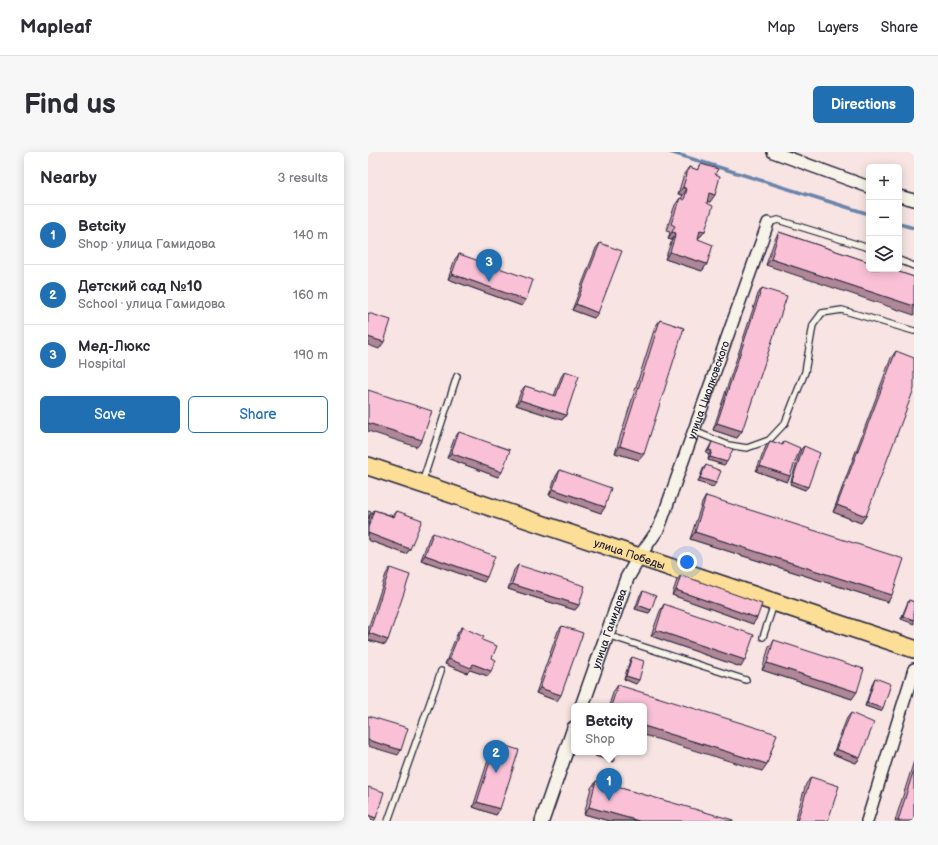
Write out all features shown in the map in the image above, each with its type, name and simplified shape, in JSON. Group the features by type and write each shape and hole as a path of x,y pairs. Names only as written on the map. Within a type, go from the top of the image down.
{"main road":[{"name":"улица Победы","path":"368,465 914,647"},
{"name":"улица Победы","path":"640,555 775,602 914,647"}],"street":[{"path":"773,152 866,186"},
{"path":"902,197 914,200"},
{"name":"улица Циолковского","path":"640,555 659,528 768,223"},
{"name":"улица Гамидова","path":"583,703 627,578 640,555"},
{"path":"867,821 914,669"},
{"path":"542,821 571,737"}],"lane":[{"path":"768,223 778,220 866,247"},
{"path":"902,261 914,266"},
{"path":"694,431 728,445 747,448 769,440 785,423 805,372 813,325 822,313 842,310 914,330"},
{"path":"422,482 457,376"},
{"path":"763,637 775,602"},
{"path":"607,635 746,680"},
{"path":"388,821 441,671"}],"building":[{"path":"701,164 718,169 715,174 720,176 715,195 709,193 707,203 713,206 705,231 700,230 698,239 713,245 707,264 670,252 676,233 672,232 675,226 671,224 680,198 684,200 687,189 683,187 689,167 698,170"},
{"path":"779,232 866,261 866,272 899,272 914,277 914,306 771,259"},
{"path":"600,243 622,251 598,313 576,304"},
{"path":"459,254 533,280 526,300 452,274"},
{"path":"762,288 787,296 742,431 717,423"},
{"path":"368,313 391,320 384,342 368,337"},
{"path":"660,320 684,328 644,454 620,446"},
{"path":"896,351 914,358 914,389 866,516 837,505"},
{"path":"565,371 579,376 566,415 520,400 525,386 556,396"},
{"path":"368,390 432,411 422,440 368,423"},
{"path":"459,432 510,450 502,472 451,453"},
{"path":"770,441 783,445 784,441 800,448 790,476 760,466"},
{"path":"712,442 733,449 727,462 710,457 712,451 709,450"},
{"path":"804,446 820,453 808,487 792,481"},
{"path":"706,465 721,471 716,483 700,478"},
{"path":"560,470 611,488 605,507 553,489"},
{"path":"706,496 904,559 892,595 695,532"},
{"path":"374,510 394,517 397,511 422,520 410,549 368,533 368,528"},
{"path":"368,511 371,512 368,519"},
{"path":"433,533 495,556 487,577 425,555"},
{"path":"518,565 585,586 579,605 512,584"},
{"path":"390,568 410,575 388,640 369,633"},
{"path":"681,575 762,604 757,618 676,590"},
{"path":"643,591 656,596 651,610 638,605"},
{"path":"909,600 914,602 914,620 903,616"},
{"path":"664,604 754,635 745,660 656,630"},
{"path":"562,626 583,633 561,695 540,688"},
{"path":"462,627 484,637 482,640 497,646 492,658 496,660 491,671 473,664 471,668 449,659"},
{"path":"774,640 864,669 857,692 767,663"},
{"path":"632,657 644,661 639,680 626,676"},
{"path":"875,678 891,684 883,708 867,703"},
{"path":"618,685 777,734 767,764 647,727 647,703 612,703"},
{"path":"851,713 874,723 860,758 836,749"},
{"path":"368,716 408,728 401,750 368,740"},
{"path":"496,743 519,750 500,809 477,802"},
{"path":"605,755 616,755 615,758"},
{"path":"914,769 914,821 898,821"},
{"path":"811,777 839,786 828,821 797,821"},
{"path":"596,781 733,821 639,821 589,807"},
{"path":"368,787 384,792 376,818 368,815"}],"waterway":[{"path":"670,152 866,213"},
{"path":"902,225 914,228"}],"place":[{"name":"Мед-Люкс","path":"489,282"},
{"name":"Детский сад №10","path":"496,773"},
{"name":"Betcity","path":"609,801"}]}
